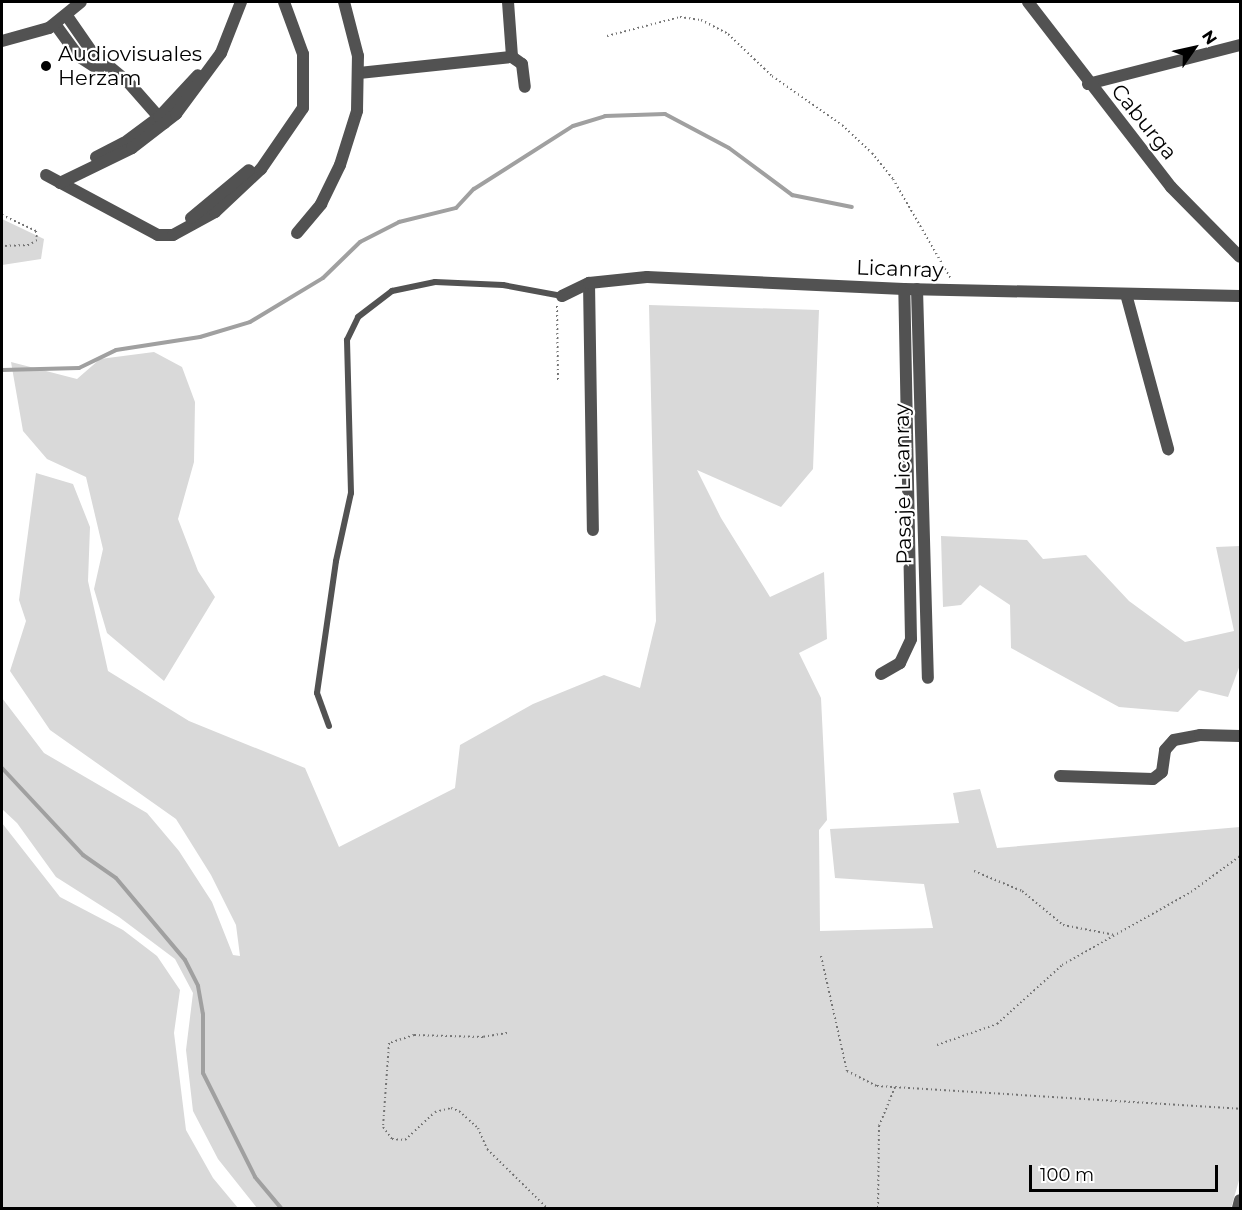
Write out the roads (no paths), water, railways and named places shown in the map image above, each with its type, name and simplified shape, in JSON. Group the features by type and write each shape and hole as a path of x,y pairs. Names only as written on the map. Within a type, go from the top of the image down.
{"street":[{"path":"2,41 28,37 55,24 81,2"},
{"path":"162,120 205,65 219,41 233,2"},
{"path":"60,183 70,169 124,143 162,120 204,81 221,53 242,2"},
{"path":"46,175 158,235 182,232 242,190 296,123 303,108 305,87 300,39 284,2"},
{"path":"297,233 321,204 348,148 357,111 359,73 356,39 344,2"},
{"path":"508,2 512,57"},
{"name":"Caburga","path":"1028,2 1088,84 1171,187 1240,257"},
{"path":"67,16 92,52 117,73 162,120"},
{"path":"55,24 78,56 103,72 117,73"},
{"path":"1088,84 1240,45"},
{"path":"359,73 512,57 522,64 525,87"},
{"name":"Licanray","path":"562,296 589,283 647,277 917,290 1240,296"},
{"path":"589,283 592,530"},
{"path":"881,674 900,663 911,639 904,289"},
{"name":"Pasaje Licanray","path":"917,290 928,678"},
{"path":"1126,294 1168,449"},
{"path":"1060,776 1153,778 1162,772 1165,750 1174,740 1200,735 1240,736"},
{"path":"1238,1209 1240,1200"}],"lane":[{"path":"330,726 317,693 336,561 351,493 347,340 358,317 392,291 435,282 503,285 562,296"}],"waterway":[{"path":"2,370 79,368 116,350 200,337 250,322 323,278 360,242 399,222 456,208 474,189 573,126 605,116 665,114 729,148 792,195 852,207"},
{"path":"2,768 83,855 116,878 185,960 198,986 203,1014 203,1073 255,1177 281,1208"}],"place":[{"name":"Audiovisuales Herzam","path":"46,66"}]}
